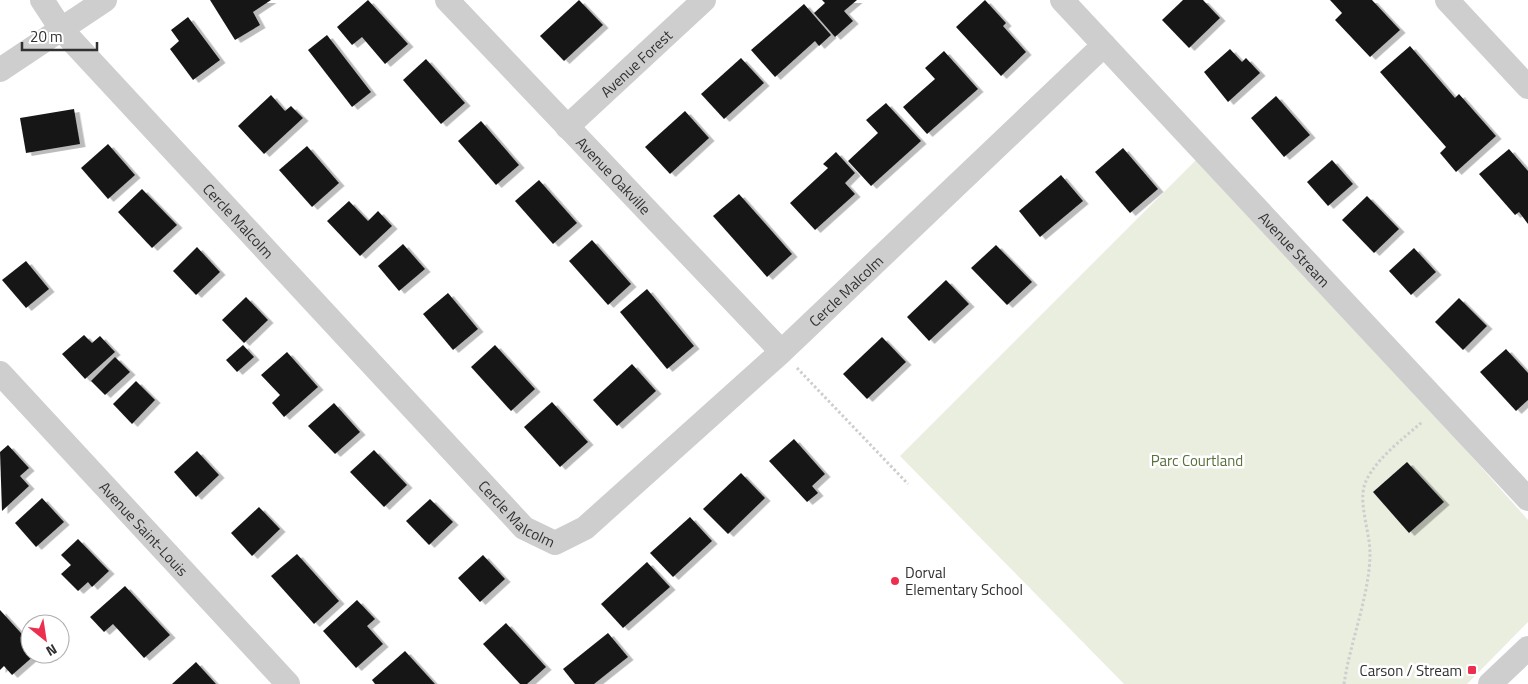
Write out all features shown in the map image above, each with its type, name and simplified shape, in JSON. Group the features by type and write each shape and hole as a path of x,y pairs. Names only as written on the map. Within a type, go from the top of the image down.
{"street":[{"name":"Cercle Malcolm","path":"42,0 61,29 524,528 555,543 585,528 782,351 1104,45"},
{"path":"0,70 105,0"},
{"name":"Avenue Oakville","path":"447,0 782,351"},
{"name":"Avenue Forest","path":"568,127 704,0"},
{"name":"Avenue Stream","path":"1062,0 1528,499"},
{"path":"1447,0 1528,87"},
{"name":"Avenue Saint-Louis","path":"0,373 288,684"},
{"path":"1490,684 1528,648"}],"path":[{"path":"782,351 908,484"},
{"path":"1344,684 1370,555 1369,529 1362,496 1366,479 1380,460 1441,404"}],"green space":[{"name":"Parc Courtland","path":"1203,153 1528,520 1528,622 1467,684 1124,684 900,456"}],"building":[{"path":"210,0 271,0 253,12 260,25 235,40"},
{"path":"368,0 408,44 385,64 362,37 352,45 337,27"},
{"path":"579,0 603,25 564,61 540,36"},
{"path":"822,0 857,0 844,11 853,21 835,37 814,13 825,3"},
{"path":"985,0 1006,23 1003,26 1026,52 1001,76 956,27"},
{"path":"1183,0 1203,0 1220,18 1189,48 1162,20"},
{"path":"1330,0 1372,0 1400,30 1370,57 1335,20 1342,13"},
{"path":"804,4 831,35 819,46 815,41 775,77 751,50"},
{"path":"188,17 220,60 193,80 170,49 179,41 171,30"},
{"path":"327,35 371,92 352,107 308,50"},
{"path":"1410,46 1455,98 1459,94 1496,136 1456,172 1440,153 1446,147 1380,72"},
{"path":"1230,49 1242,62 1246,58 1260,73 1228,102 1204,72"},
{"path":"944,51 978,89 927,134 903,107 935,79 925,68"},
{"path":"741,58 764,83 724,119 701,94"},
{"path":"426,59 465,103 441,124 403,80"},
{"path":"271,95 285,111 291,106 303,118 264,154 238,126"},
{"path":"1276,96 1310,135 1284,157 1251,118"},
{"path":"886,103 921,141 871,186 848,161 878,133 866,120"},
{"path":"74,109 80,144 26,153 20,118"},
{"path":"685,111 709,138 670,174 645,147"},
{"path":"481,121 519,165 496,185 458,141"},
{"path":"108,144 135,175 108,199 81,168"},
{"path":"307,146 339,183 312,207 279,170"},
{"path":"1123,148 1158,189 1130,213 1095,172"},
{"path":"1509,149 1528,171 1528,224 1519,212 1515,215 1479,174"},
{"path":"836,152 855,173 845,183 855,194 815,230 790,203 828,168 823,164"},
{"path":"1332,160 1353,184 1328,206 1307,182"},
{"path":"1061,175 1083,201 1040,237 1019,211"},
{"path":"539,180 577,223 553,244 515,201"},
{"path":"142,189 177,225 152,248 118,212"},
{"path":"739,194 792,254 767,277 713,216"},
{"path":"1367,196 1399,229 1374,253 1342,220"},
{"path":"349,201 368,221 378,211 392,226 360,256 327,221"},
{"path":"592,240 631,284 608,305 569,261"},
{"path":"403,244 425,269 399,291 378,266"},
{"path":"996,245 1032,282 1007,305 971,268"},
{"path":"197,247 220,272 196,295 173,271"},
{"path":"1414,248 1436,272 1411,295 1389,271"},
{"path":"26,261 49,289 26,308 2,280"},
{"path":"946,280 969,304 929,341 907,317"},
{"path":"647,289 694,346 667,369 620,312"},
{"path":"448,293 478,329 453,350 423,314"},
{"path":"246,297 268,320 244,343 222,320"},
{"path":"1459,298 1487,326 1463,350 1435,322"},
{"path":"84,335 92,343 100,336 115,352 85,379 62,354"},
{"path":"882,337 906,362 867,399 843,374"},
{"path":"243,345 254,357 237,372 226,360"},
{"path":"495,345 535,389 511,411 471,367"},
{"path":"1506,349 1528,373 1528,400 1516,411 1480,372"},
{"path":"287,352 318,387 284,417 272,403 280,395 261,375"},
{"path":"115,357 130,372 105,395 91,381"},
{"path":"632,364 656,391 617,426 593,400"},
{"path":"136,381 155,400 132,424 113,404"},
{"path":"552,402 588,442 560,467 524,427"},
{"path":"334,403 360,432 335,454 308,426"},
{"path":"794,439 825,474 812,486 818,493 807,502 769,461"},
{"path":"8,445 29,468 20,476 29,486 2,511 0,452"},
{"path":"374,450 407,485 384,507 350,472"},
{"path":"197,451 219,475 196,497 174,472"},
{"path":"1407,462 1444,502 1409,533 1373,492"},
{"path":"741,473 765,498 728,534 703,509"},
{"path":"42,498 64,522 36,547 15,523"},
{"path":"430,499 453,522 429,545 406,521"},
{"path":"259,507 280,529 252,556 231,533"},
{"path":"690,517 712,541 673,577 650,553"},
{"path":"78,539 109,571 92,587 88,582 78,591 61,574 71,565 61,555"},
{"path":"297,554 339,601 314,624 271,576"},
{"path":"483,555 505,579 480,602 458,578"},
{"path":"647,562 670,587 623,628 601,604"},
{"path":"125,586 170,635 144,658 113,624 104,632 90,617"},
{"path":"357,600 375,619 367,626 383,644 356,668 323,631"},
{"path":"0,610 20,632 20,664 25,664 12,675 4,666 0,670"},
{"path":"506,623 546,667 527,684 520,684 483,644"},
{"path":"608,633 628,657 594,684 575,684 563,669"},
{"path":"405,651 435,684 375,684 372,680"},
{"path":"196,662 216,684 172,684"}],"place":[{"name":"Dorval Elementary School","path":"895,581"},
{"name":"Carson / Stream","path":"1472,670"}]}
